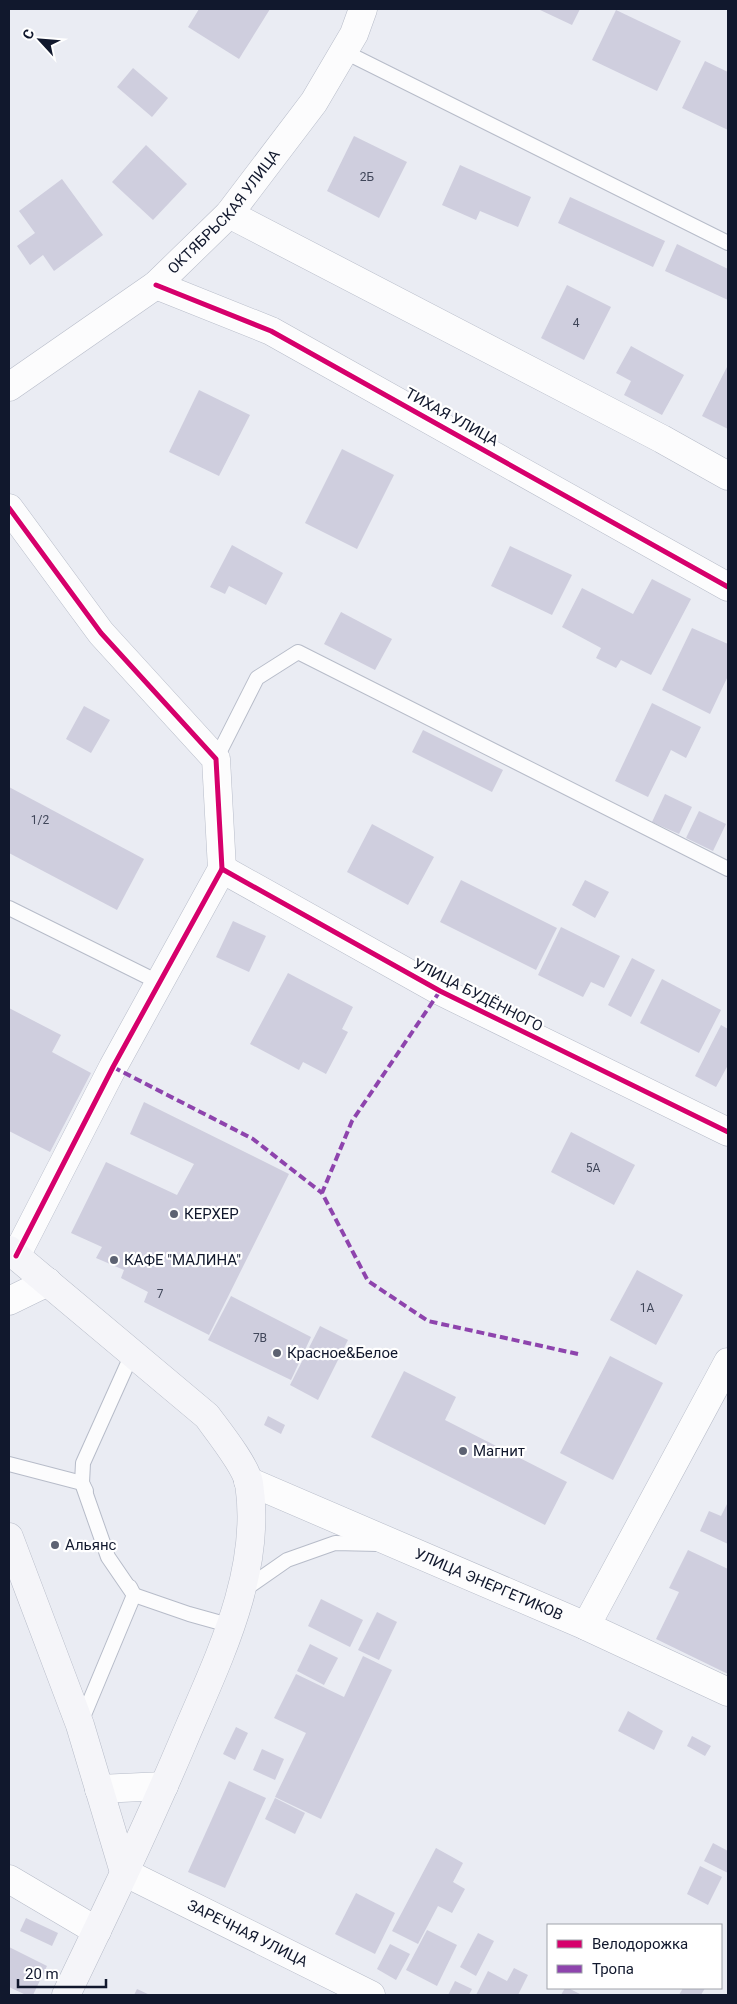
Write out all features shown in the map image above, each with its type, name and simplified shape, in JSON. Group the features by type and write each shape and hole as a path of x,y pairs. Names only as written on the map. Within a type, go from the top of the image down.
{"main road":[{"path":"13,1253 207,1416 227,1442 248,1481 253,1524 241,1592 232,1626 164,1786 66,1995"},
{"path":"9,1537 80,1725 124,1872"}],"street":[{"name":"ОКТЯБРЬСКАЯ УЛИЦА","path":"9,386 156,285 229,214 314,102 354,34 363,9"},
{"path":"229,214 662,439 728,476"},
{"name":"ТИХАЯ УЛИЦА","path":"156,285 272,330 728,587"},
{"path":"9,508 101,633 216,759 222,869 13,1253"},
{"name":"УЛИЦА БУДЁННОГО","path":"222,869 440,991 728,1132"},
{"path":"9,1301 48,1282"},
{"path":"586,1626 728,1362"},
{"name":"УЛИЦА ЭНЕРГЕТИКОВ","path":"248,1481 586,1626 728,1692"},
{"path":"100,1788 164,1786"},
{"name":"ЗАРЕЧНАЯ УЛИЦА","path":"124,1872 371,1995"},
{"path":"9,1879 97,1931"}],"lane":[{"path":"343,51 728,244"},
{"path":"216,759 257,678 298,652 728,869"},
{"path":"9,908 160,983"},
{"path":"132,1354 83,1463 82,1483 108,1557 134,1595 189,1614 232,1626"},
{"path":"9,1464 82,1483"},
{"path":"241,1592 287,1560 335,1544 397,1544"},
{"path":"80,1725 134,1595"}],"building":[{"path":"199,9 270,9 239,59 188,27"},
{"path":"538,9 580,9 572,25"},
{"path":"616,10 681,41 657,91 592,60"},
{"path":"705,61 728,72 728,130 682,108"},
{"path":"133,68 168,98 152,117 117,87"},
{"path":"354,136 407,162 379,218 327,191"},
{"path":"146,145 187,184 153,220 112,182"},
{"path":"460,165 531,197 518,227 480,211 476,220 442,205"},
{"path":"62,179 103,235 54,271 43,255 30,265 17,246 35,233 19,211"},
{"path":"570,197 665,241 653,267 558,223"},
{"path":"677,244 728,269 728,300 665,271"},
{"path":"567,285 611,307 584,360 541,338"},
{"path":"631,346 684,375 662,415 624,395 631,381 616,373"},
{"path":"728,365 728,429 702,416"},
{"path":"199,390 250,415 219,476 169,452"},
{"path":"342,449 394,475 357,549 305,523"},
{"path":"232,545 283,573 266,605 229,586 225,594 210,587"},
{"path":"510,546 572,575 552,615 491,586"},
{"path":"652,579 691,599 651,675 621,660 616,668 596,658 601,648 562,627 582,588 633,614"},
{"path":"341,612 392,639 375,670 324,644"},
{"path":"692,628 728,644 728,676 710,714 662,690"},
{"path":"652,703 701,727 686,758 671,750 648,797 615,781"},
{"path":"84,706 110,720 91,753 66,739"},
{"path":"423,730 503,770 492,792 412,752"},
{"path":"9,787 144,859 117,910 9,853"},
{"path":"665,794 692,807 679,834 652,822"},
{"path":"699,811 726,824 713,851 686,838"},
{"path":"372,824 434,857 408,905 347,872"},
{"path":"461,880 557,928 536,970 440,922"},
{"path":"585,880 609,892 595,918 572,905"},
{"path":"233,921 266,936 249,972 216,957"},
{"path":"561,927 620,956 604,988 591,982 583,997 538,975"},
{"path":"632,958 655,970 631,1017 608,1005"},
{"path":"288,973 353,1007 342,1029 348,1032 326,1074 303,1062 299,1070 250,1044"},
{"path":"662,979 721,1010 699,1053 640,1023"},
{"path":"9,1008 61,1035 52,1052 91,1073 50,1152 9,1131"},
{"path":"721,1025 728,1029 728,1065 716,1087 695,1076"},
{"name":"КЕРХЕР","path":"144,1102 289,1174 209,1335 144,1302 148,1292 121,1278 124,1270 96,1258 102,1247 71,1233 106,1162 177,1195 194,1164 130,1134"},
{"path":"571,1132 635,1165 614,1205 551,1172"},
{"path":"637,1270 683,1295 656,1345 610,1320"},
{"path":"231,1296 311,1337 291,1380 208,1340"},
{"path":"320,1326 348,1340 318,1400 290,1385"},
{"path":"610,1356 663,1383 613,1480 560,1453"},
{"path":"404,1371 456,1397 445,1420 567,1482 545,1525 371,1437"},
{"path":"268,1416 285,1425 281,1434 264,1425"},
{"path":"728,1502 728,1544 700,1531 709,1511 721,1516"},
{"path":"688,1550 728,1569 728,1674 656,1639 679,1592 669,1588"},
{"path":"321,1599 363,1620 350,1647 308,1626"},
{"path":"377,1612 397,1622 379,1660 358,1650"},
{"path":"310,1644 338,1658 324,1685 297,1671"},
{"path":"363,1656 392,1670 321,1819 275,1797 306,1733 274,1718 296,1674 344,1697"},
{"path":"628,1711 663,1731 654,1750 618,1731"},
{"path":"236,1727 248,1733 235,1760 223,1754"},
{"path":"692,1736 711,1746 705,1756 687,1746"},
{"path":"262,1749 284,1759 275,1780 253,1770"},
{"path":"229,1781 266,1798 225,1888 188,1872"},
{"path":"275,1798 305,1813 295,1834 265,1819"},
{"path":"713,1843 728,1851 728,1873 704,1861"},
{"path":"436,1848 463,1863 453,1882 465,1889 452,1913 438,1906 418,1944 392,1931"},
{"path":"700,1866 722,1877 708,1905 687,1894"},
{"path":"356,1893 395,1913 375,1954 335,1934"},
{"path":"26,1918 58,1933 52,1946 20,1931"},
{"path":"427,1930 457,1945 437,1986 406,1970"},
{"path":"478,1933 494,1941 476,1976 460,1967"},
{"path":"390,1944 410,1954 396,1980 377,1969"},
{"path":"9,1947 47,1966 33,1995 26,1995 9,1987"},
{"path":"514,1968 528,1975 518,1995 476,1995 488,1971 507,1981"},
{"path":"455,1981 472,1989 469,1995 448,1995"},
{"path":"137,1989 150,1995 134,1995"},
{"path":"564,1989 570,1989 582,1995 561,1995"},
{"path":"682,1989 704,1989 701,1995 679,1995"}],"marked path":[{"path":"440,991 352,1121 322,1193 368,1281 428,1321 578,1354"},
{"path":"113,1067 253,1139 322,1193"}],"cycle path":[{"path":"156,285 271,331 728,587"},
{"path":"9,508 101,633 216,759 222,869 113,1067 16,1256"},
{"path":"222,869 440,991 728,1132"}],"place":[{"name":"КЕРХЕР","path":"174,1214"},
{"name":"КАФЕ \"МАЛИНА\"","path":"114,1260"},
{"name":"Красное&Белое","path":"277,1353"},
{"name":"Магнит","path":"463,1451"},
{"name":"Альянс","path":"55,1545"}]}
